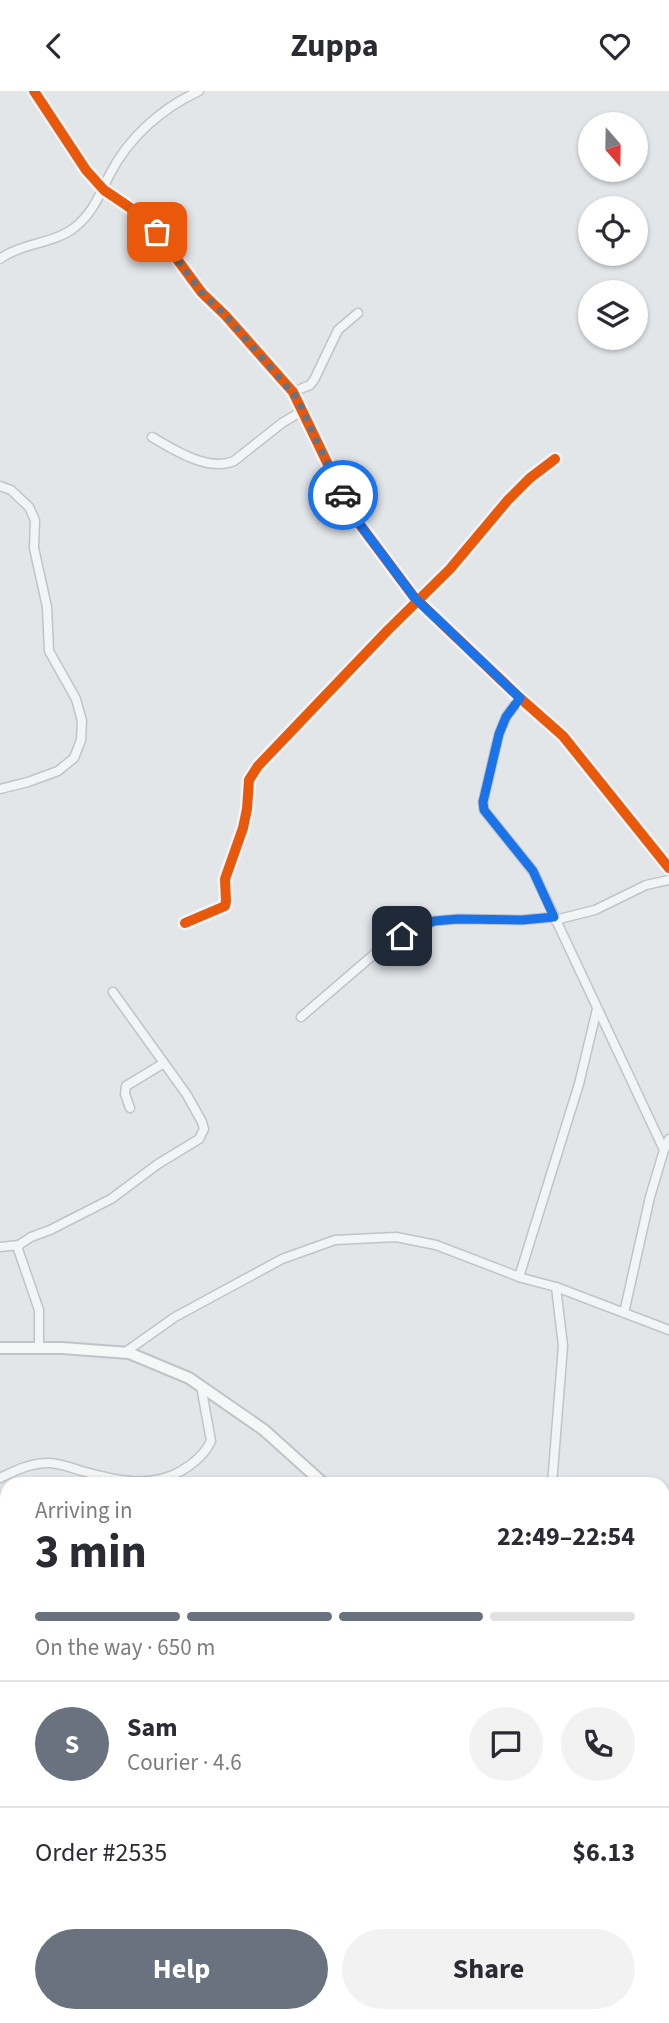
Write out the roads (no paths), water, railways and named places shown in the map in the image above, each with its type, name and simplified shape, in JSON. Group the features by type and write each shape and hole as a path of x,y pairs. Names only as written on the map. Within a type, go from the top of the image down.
{"main road":[{"path":"0,1348 129,1353 189,1378 264,1430 316,1477"}],"street":[{"path":"34,91 86,170 104,190 135,211 157,232 202,293 293,392 352,514 418,600 563,736 669,868"},
{"path":"0,259 53,239 75,227 94,206 124,153 144,129 157,116 185,97 200,91"},
{"path":"293,392 314,380 338,330 358,313"},
{"path":"152,437 184,456 227,464 302,411"},
{"path":"185,923 225,906 225,879 243,828 249,780 258,766 450,569 508,500 530,478 555,459"},
{"path":"0,486 11,490 29,507 35,520 34,548 47,607 49,650 76,699 82,721 78,749 74,758 66,765 48,775 0,789"},
{"path":"520,698 506,717 499,734 483,802 484,810 533,871 664,1150"},
{"path":"301,1017 386,944 434,921 554,918 595,910 646,885 669,880"},
{"path":"0,1247 19,1245 30,1237 50,1230 111,1199 158,1164 199,1139 204,1129 187,1095 113,992"},
{"path":"519,1277 579,1084 597,1009"},
{"path":"130,1108 125,1094 126,1086 164,1063"},
{"path":"624,1313 650,1197 669,1139"},
{"path":"124,1353 175,1317 282,1259 334,1240 396,1237 436,1245 669,1330"},
{"path":"19,1245 18,1249 39,1310 39,1348"},
{"path":"553,1477 563,1346 556,1287"},
{"path":"170,1477 198,1458 211,1441 201,1387"},
{"path":"2,1477 28,1465 51,1463 102,1477"},
{"path":"0,1551 0,1559"}]}
